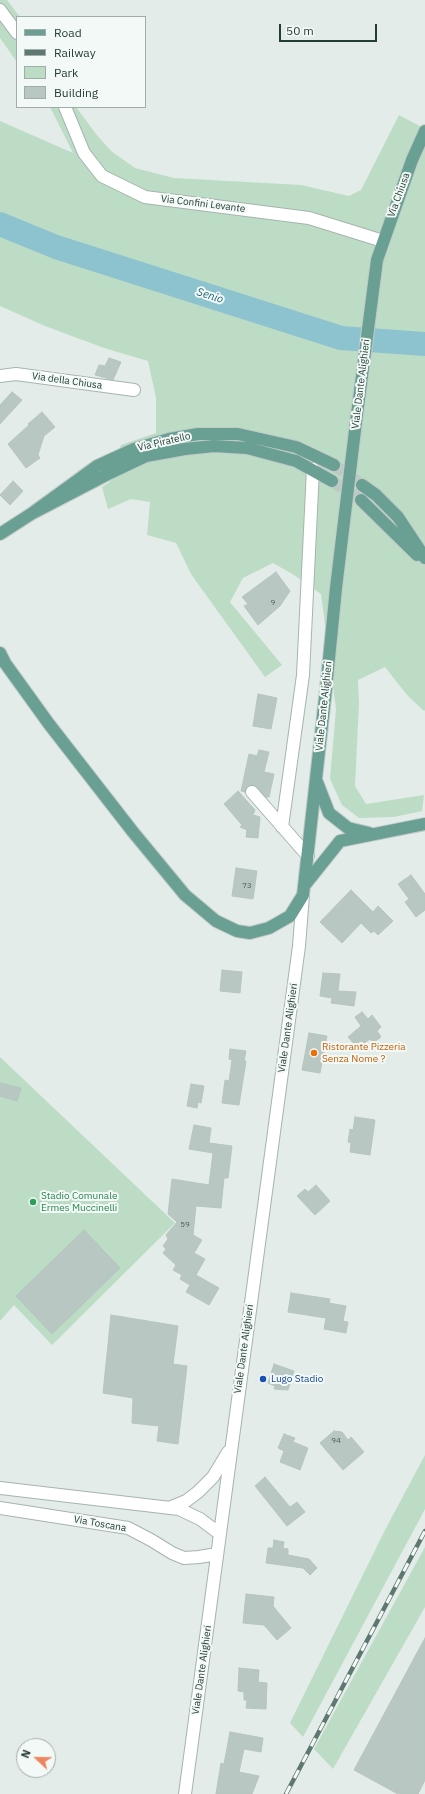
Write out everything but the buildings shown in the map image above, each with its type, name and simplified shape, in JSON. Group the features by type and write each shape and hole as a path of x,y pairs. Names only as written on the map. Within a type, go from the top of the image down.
{"main road":[{"name":"Via Chiusa","path":"377,260 412,160 425,131"},
{"name":"Viale Dante Alighieri","path":"303,891 336,588 377,260"},
{"name":"Via Piratello","path":"0,534 31,514 97,466 134,449 169,439 198,434 238,434 296,447 334,465"},
{"name":"Via Piratello","path":"31,514 146,456 185,449 214,446 247,448 290,459 332,481"},
{"path":"362,485 376,495 398,517 425,558"},
{"path":"361,500 425,563"},
{"path":"0,653 5,663 49,724 133,832 185,895 216,921 237,931 250,933 269,928 290,916 303,891 340,841 425,824"},
{"path":"316,780 329,813 348,828 372,834"}],"street":[{"path":"0,10 16,32"},
{"name":"Via Confini Levante","path":"65,108 84,153 102,176 145,197 309,218 383,241"},
{"name":"Via della Chiusa","path":"0,376 16,374 134,390"},
{"path":"282,827 303,675 313,470"},
{"path":"252,792 308,856"},
{"name":"Viale Dante Alighieri","path":"185,1794 299,946 303,891"},
{"path":"169,1508 186,1501 198,1492 213,1477 231,1448"},
{"path":"0,1488 179,1509 200,1519 220,1534"},
{"name":"Via Toscana","path":"0,1508 128,1528 172,1553 184,1558 199,1558 217,1554"}],"green space":[{"path":"0,0 7,0 19,16 16,16 16,61 0,38"},
{"path":"50,108 77,108 111,151 135,168 174,178 301,185 349,196 361,190 399,115 425,129 425,710 424,711 407,695 385,667 358,680 359,703 355,786 366,804 424,795 422,811 394,817 359,818 342,805 330,779 336,709 321,594 294,575 273,563 243,578 230,602 282,665 265,677 191,574 176,543 147,535 150,502 131,499 108,509 102,487 110,482 121,445 156,433 156,398 148,361 104,348 45,326 0,306 0,121 73,153"},
{"path":"0,1057 175,1223 52,1345 14,1305 0,1321"},
{"path":"425,1455 425,1509 303,1737 290,1723 385,1530"},
{"path":"425,1547 425,1607 333,1769 314,1749"}],"waterway":[{"name":"Senio","path":"0,224 56,247 341,338 425,344"}],"tunnel":[{"path":"334,465 362,485"},
{"path":"332,481 361,500"}],"railway":[{"path":"286,1794 425,1531"}],"place":[{"name":"Ristorante Pizzeria Senza Nome ?","path":"314,1053"},
{"name":"Stadio Comunale Ermes Muccinelli","path":"33,1202"},
{"name":"Lugo Stadio","path":"263,1379"}]}
